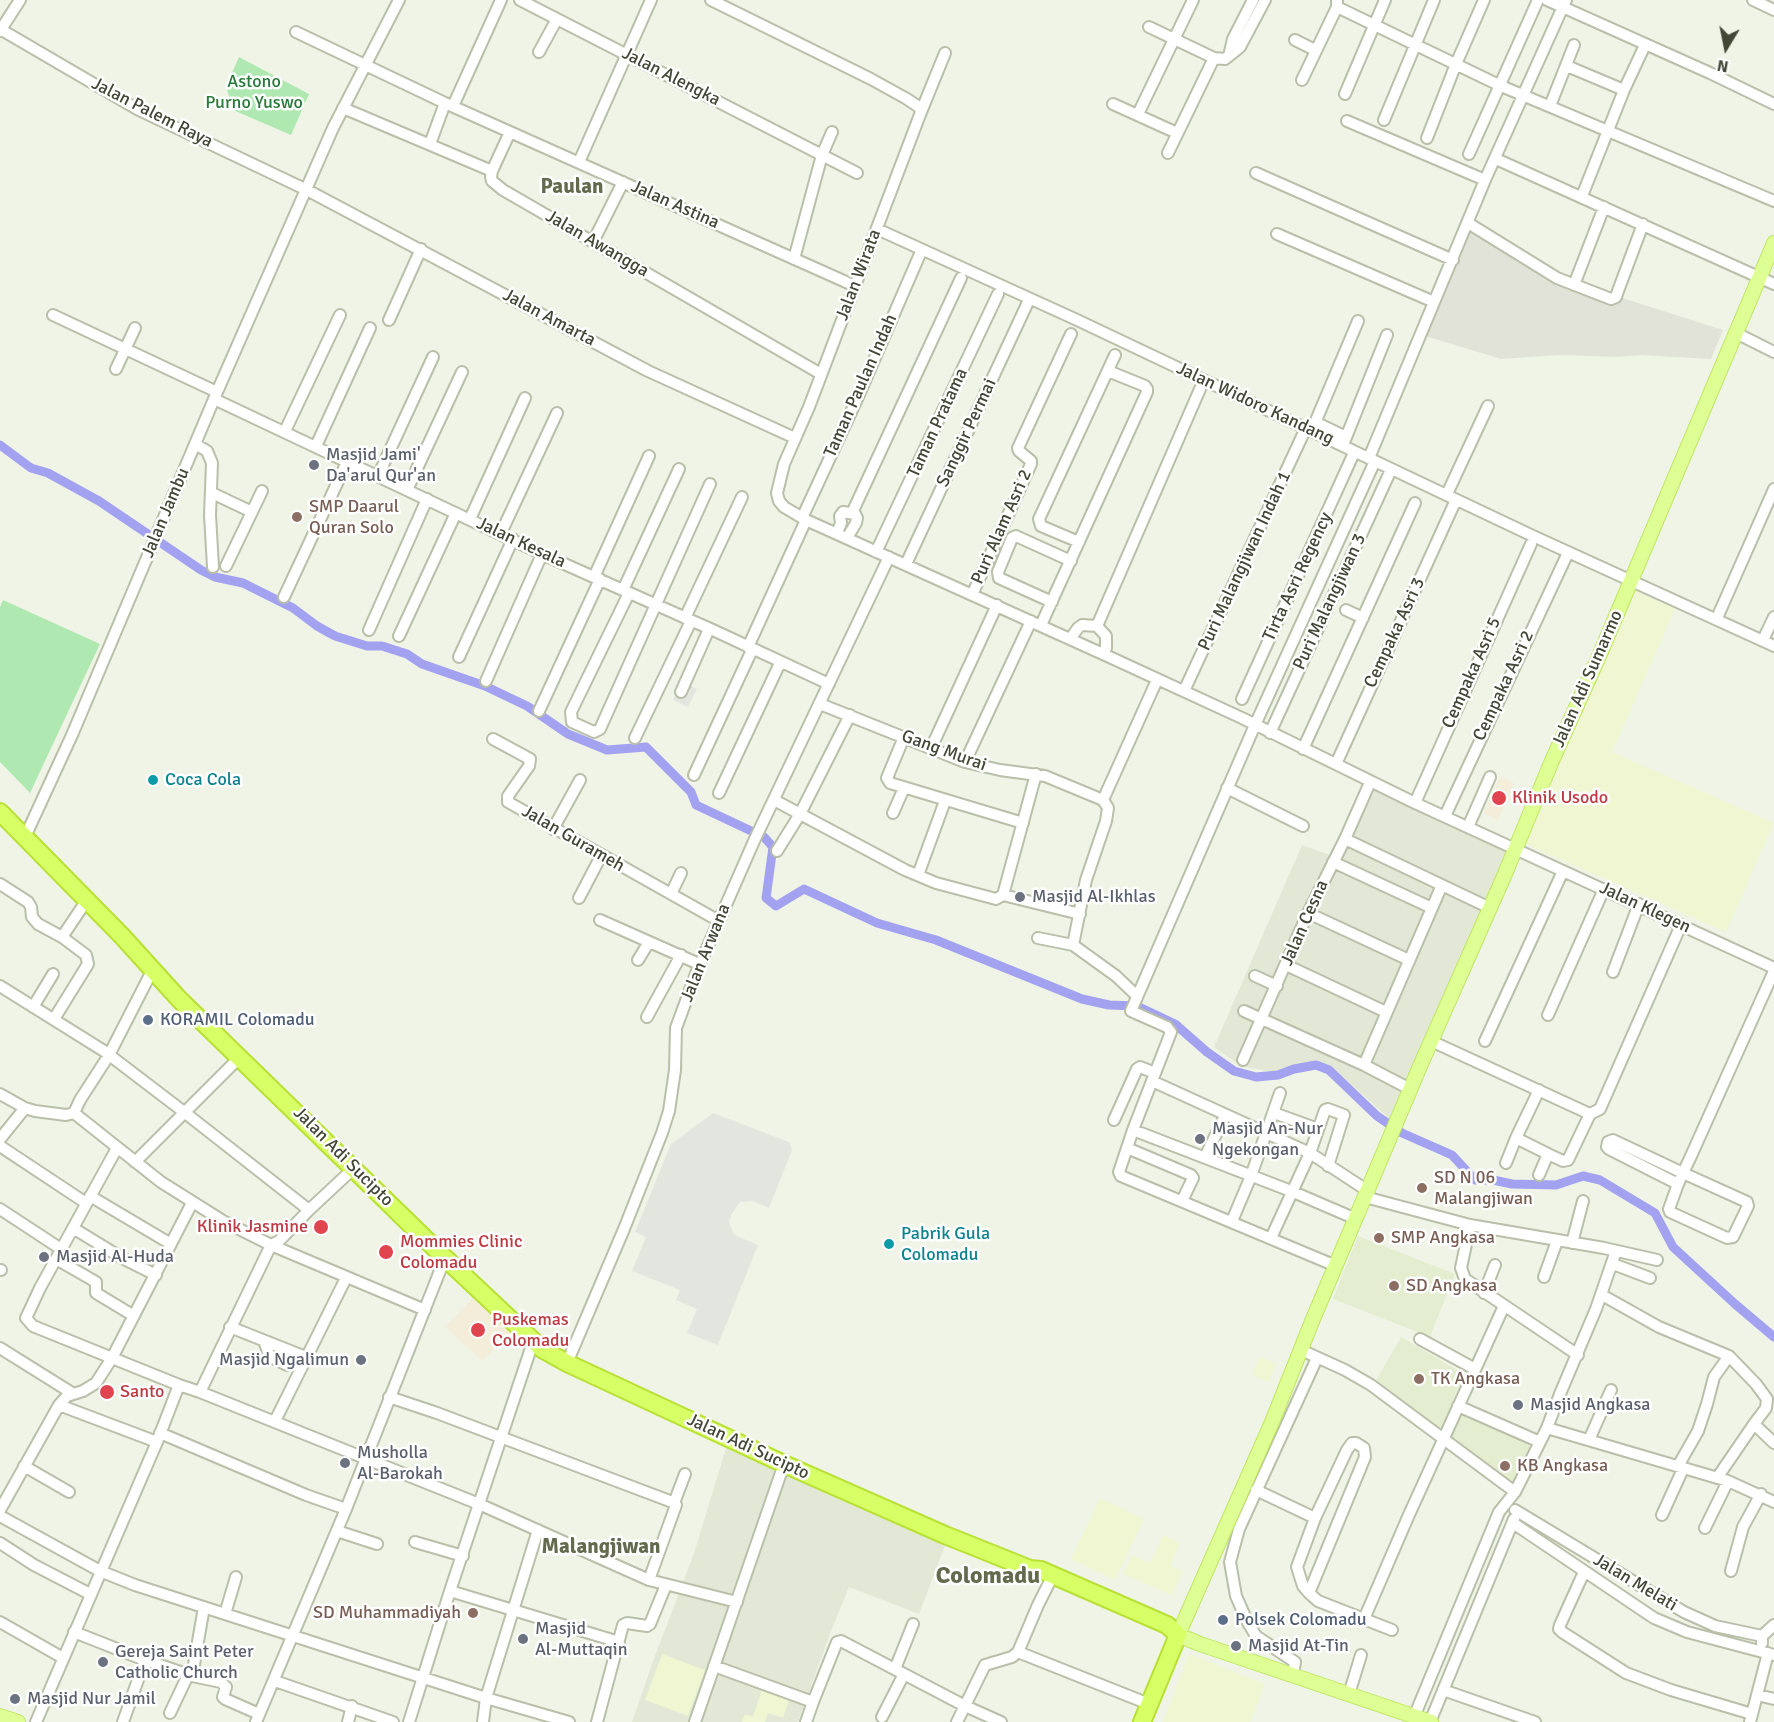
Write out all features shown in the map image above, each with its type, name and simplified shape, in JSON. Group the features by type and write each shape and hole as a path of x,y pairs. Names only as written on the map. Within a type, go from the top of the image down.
{"highway":[{"name":"Jalan Adi Sucipto","path":"0,812 87,900 179,999 533,1342 567,1363 784,1464 945,1535 1030,1569 1041,1570 1167,1625 1178,1635"},
{"name":"Jalan Adi Sucipto","path":"1030,1569 1037,1578 1164,1634 1178,1635"},
{"path":"1142,1722 1178,1635"}],"main road":[{"name":"Jalan Adi Sumarmo","path":"1178,1635 1245,1485 1410,1089 1516,849 1774,243"},
{"name":"Jalan Adi Sucipto","path":"1178,1635 1431,1722"}],"street":[{"path":"0,30 20,0"},
{"name":"Jalan Jambu","path":"25,837 342,108 399,0"},
{"path":"430,144 501,0"},
{"name":"Jalan Alengka","path":"520,0 857,173"},
{"path":"579,162 651,0"},
{"path":"711,0 871,79 907,99 921,112"},
{"path":"1138,114 1193,0"},
{"path":"1345,94 1385,0"},
{"path":"1384,120 1434,0"},
{"path":"1427,138 1484,0"},
{"path":"1469,154 1538,0"},
{"path":"1547,0 1564,4 1645,45 1710,73 1774,105"},
{"path":"1752,0 1774,10"},
{"path":"1149,27 1220,60 1240,47 1260,1"},
{"path":"1302,80 1337,3 1501,86 1774,201"},
{"path":"1336,1266 1120,1176 1119,1172 1133,1130 1172,1032 1167,1027 1131,1011 1372,460 1415,346 1453,261 1485,180 1564,4"},
{"path":"539,52 557,19"},
{"name":"Jalan Palem Raya","path":"0,30 137,108 307,190"},
{"name":"Jalan Astina","path":"296,32 449,105 855,286"},
{"path":"1295,40 1315,50"},
{"path":"1550,106 1574,45"},
{"path":"1582,196 1624,90 1645,45"},
{"name":"Jalan Wirata","path":"945,53 784,464 777,493 779,501 784,507 804,519 1103,654"},
{"path":"1168,153 1214,58"},
{"path":"1567,66 1624,90"},
{"path":"1113,104 1177,133"},
{"name":"Jalan Awangga","path":"342,108 492,171 490,177 496,185 821,374"},
{"path":"1347,121 1485,180"},
{"path":"492,171 510,132"},
{"path":"794,259 822,155 832,132"},
{"path":"1496,159 1774,284"},
{"path":"1256,173 1453,261"},
{"path":"593,242 624,182"},
{"name":"Jalan Amarta","path":"307,190 648,371 795,438"},
{"path":"1574,285 1604,207"},
{"path":"1468,224 1557,278 1611,299 1616,297 1643,224"},
{"name":"Jalan Widoro Kandang","path":"877,229 1311,428 1345,441 1372,460 1774,646"},
{"path":"1276,234 1434,302"},
{"path":"389,320 421,249"},
{"name":"Taman Paulan Indah","path":"694,776 920,254"},
{"path":"842,536 856,524 856,518 852,513 961,278"},
{"name":"Taman Pratama","path":"876,552 998,294"},
{"name":"Sanggir Permai","path":"906,564 1028,302"},
{"name":"Jalan Kesala","path":"53,315 347,462 542,554 829,684"},
{"path":"285,431 340,315"},
{"name":"Puri Malangjiwan Indah 1","path":"1184,691 1311,428 1359,321"},
{"path":"116,369 135,328"},
{"path":"316,446 370,328"},
{"path":"1737,333 1774,352"},
{"name":"Puri Alam Asri 2","path":"972,595 1031,464 1031,461 1018,451 1018,448 1071,334"},
{"path":"1345,441 1387,335"},
{"path":"1079,542 1041,526 1039,519 1115,355"},
{"path":"378,476 433,357"},
{"path":"1041,625 1147,392 1145,386 1108,370"},
{"path":"407,490 462,372"},
{"path":"1097,626 1200,388"},
{"path":"470,519 525,398"},
{"path":"1447,494 1488,406"},
{"path":"501,533 557,413"},
{"path":"195,444 202,447 210,456 212,463 210,515 213,567"},
{"name":"Tirta Asri Regency","path":"1228,712 1242,699 1353,455"},
{"path":"539,711 649,456"},
{"path":"284,597 347,462"},
{"path":"680,469 571,712 572,722 591,731 600,729 710,483"},
{"name":"Puri Malangjiwan 3","path":"1270,733 1390,472"},
{"path":"1717,618 1774,489"},
{"path":"226,566 262,491"},
{"path":"212,493 252,512"},
{"path":"635,738 742,497"},
{"path":"369,630 428,500"},
{"path":"1303,748 1415,502"},
{"name":"Cempaka Asri 3","path":"1335,764 1455,502"},
{"path":"399,636 456,513"},
{"path":"1052,602 999,578 998,572 1012,538 1016,536 1071,561"},
{"path":"459,657 513,539"},
{"name":"Cempaka Asri 5","path":"1415,803 1531,544"},
{"path":"486,681 542,554"},
{"name":"Jalan Arwana","path":"567,1363 662,1133 669,1111 675,1070 676,1028 699,964 754,841 889,557"},
{"name":"Cempaka Asri 2","path":"1445,816 1566,557"},
{"path":"933,744 997,605"},
{"path":"1346,610 1363,618"},
{"path":"1763,640 1774,617"},
{"path":"965,762 1031,621"},
{"path":"1070,639 1082,625 1097,626 1106,636 1107,641 1103,654"},
{"path":"681,693 709,628"},
{"name":"Jalan Klegen","path":"1103,654 1242,718 1415,803 1639,904 1774,969"},
{"path":"719,793 780,663"},
{"path":"1073,945 1086,880 1106,820 1108,808 1103,801 1157,680"},
{"name":"Tirta Asri Regency","path":"1242,699 1242,718"},
{"name":"Gang Murai","path":"820,704 965,762 1000,770 1036,774 1060,781 1103,801"},
{"path":"777,850 800,814 850,715"},
{"path":"904,737 887,778 890,783 1023,823"},
{"name":"Jalan Gurameh","path":"494,739 530,759 529,766 508,796 508,802 719,921"},
{"path":"1003,895 1036,774"},
{"path":"1468,827 1490,777"},
{"path":"553,829 579,780"},
{"name":"Jalan Cesna","path":"1243,1060 1308,913 1368,787"},
{"path":"893,813 904,788"},
{"path":"1227,788 1303,826"},
{"path":"774,800 918,875 949,887 996,899 1003,895 1080,914"},
{"path":"918,875 945,801"},
{"path":"1345,839 1490,908"},
{"path":"579,898 601,856"},
{"path":"1333,862 1432,908"},
{"path":"1485,1041 1563,871"},
{"path":"671,894 681,873"},
{"path":"0,884 28,902 32,917 38,924 62,937 86,955 88,964 85,972 54,1019"},
{"path":"1364,1065 1442,885"},
{"path":"1548,1014 1604,889"},
{"path":"62,937 87,900"},
{"path":"1613,972 1639,904"},
{"path":"1308,913 1409,960"},
{"path":"600,920 699,964"},
{"path":"1516,1137 1563,1161 1568,1160 1590,1114 1600,1108 1681,925"},
{"path":"1038,938 1073,945 1116,976 1136,997"},
{"path":"638,960 649,942"},
{"path":"647,1017 681,955"},
{"path":"1286,965 1386,1012"},
{"path":"74,1113 109,1055 153,969"},
{"path":"1678,1184 1607,1148 1608,1142 1613,1140 1683,1173 1747,1202 1748,1206 1733,1237 1727,1238 1670,1212 1669,1206 1678,1184 1683,1173 1774,969"},
{"path":"33,1007 53,974"},
{"path":"1255,976 1277,986"},
{"path":"0,986 109,1055 309,1210"},
{"path":"1244,1011 1364,1065 1410,1089"},
{"path":"1431,1041 1472,1062 1590,1114"},
{"path":"135,1162 240,1058"},
{"path":"1114,1120 1137,1069 1140,1067 1153,1077 1225,1116 1310,1153 1366,1194 1470,1225 1656,1260"},
{"path":"1506,1163 1539,1090"},
{"path":"1232,1221 1267,1134 1280,1093"},
{"path":"0,1094 25,1108 58,1114 74,1113 135,1162 192,1203 271,1245 425,1311"},
{"path":"0,1139 25,1108"},
{"path":"1271,1238 1310,1153 1326,1109 1343,1114 1328,1166"},
{"path":"1274,1113 1318,1129"},
{"path":"1205,1157 1225,1116"},
{"path":"1133,1130 1356,1218"},
{"path":"0,1146 88,1199 171,1244"},
{"path":"117,1148 26,1315 27,1321 33,1326 479,1504 649,1580 737,1602"},
{"path":"1127,1148 1191,1175 1192,1178 1182,1201"},
{"path":"1539,1175 1548,1154"},
{"path":"200,1392 271,1245 279,1241 354,1168"},
{"path":"1572,1243 1583,1202"},
{"path":"0,1510 59,1405 72,1393 83,1391 96,1383 112,1358 192,1203"},
{"path":"0,1209 96,1282 96,1293 134,1316"},
{"path":"1470,1225 1461,1268 1465,1279 1578,1355"},
{"path":"73,1228 122,1258 156,1275"},
{"path":"1544,1277 1557,1241"},
{"path":"1414,1717 1499,1512 1513,1496 1547,1428 1602,1295 1617,1251"},
{"path":"74,1632 190,1676 221,1682 226,1687 223,1697 225,1699 258,1718 346,1509 446,1258"},
{"path":"1613,1264 1650,1278"},
{"path":"1484,1293 1495,1265"},
{"path":"275,1421 346,1278"},
{"path":"1602,1295 1659,1327 1729,1356 1767,1399 1766,1408 1754,1424 1723,1480 1705,1528"},
{"path":"1364,1619 1504,1306"},
{"path":"230,1327 308,1358"},
{"path":"1420,1339 1475,1369"},
{"path":"264,1341 270,1357 287,1365"},
{"path":"409,1722 533,1342"},
{"path":"0,1348 72,1393"},
{"path":"1301,1350 1371,1385 1513,1496 1515,1510 1513,1524 1431,1722"},
{"path":"1662,1515 1680,1468 1698,1431 1714,1377 1729,1356"},
{"path":"1293,1675 1295,1662 1256,1636 1246,1621 1236,1596 1230,1562 1235,1539 1317,1358"},
{"path":"36,1722 179,1385"},
{"path":"1589,1440 1611,1390"},
{"path":"389,1397 674,1503"},
{"path":"59,1405 158,1438 346,1509"},
{"path":"1458,1406 1540,1442"},
{"path":"1754,1424 1774,1443"},
{"path":"1547,1428 1723,1480 1761,1494 1774,1502"},
{"path":"1309,1593 1365,1457 1364,1448 1361,1445 1352,1443 1349,1446 1315,1518 1297,1563 1303,1586 1309,1593 1318,1601 1392,1630"},
{"path":"695,1722 784,1464"},
{"path":"24,1466 69,1492"},
{"path":"649,1580 686,1474"},
{"path":"1256,1490 1315,1518"},
{"path":"1731,1571 1743,1527 1761,1494"},
{"name":"Jalan Melati","path":"1515,1510 1684,1612 1715,1626 1762,1636"},
{"path":"0,1516 100,1571 135,1585 486,1698 569,1722"},
{"path":"1513,1524 1654,1618 1671,1626 1768,1653"},
{"path":"483,1722 486,1698 538,1530"},
{"path":"337,1531 377,1544"},
{"path":"415,1542 463,1556"},
{"path":"0,1543 34,1565 90,1594"},
{"path":"1584,1572 1560,1626 1559,1629 1562,1632 1597,1656 1634,1676 1751,1718 1768,1653 1762,1636 1774,1624"},
{"path":"225,1614 236,1577"},
{"path":"957,1722 985,1665 1012,1657 1018,1652 1049,1583"},
{"path":"597,1722 624,1624 650,1624 666,1585"},
{"path":"450,1591 619,1642"},
{"path":"170,1713 190,1676 204,1607"},
{"path":"0,1622 63,1658"},
{"path":"882,1718 900,1671 913,1624"},
{"path":"806,1722 839,1640 965,1706 1001,1722"},
{"path":"1018,1652 1149,1704"},
{"path":"1349,1694 1361,1655"},
{"path":"123,1722 145,1660"},
{"path":"714,1666 813,1702"},
{"path":"275,1681 393,1722"},
{"path":"1443,1690 1535,1722"},
{"path":"1758,1695 1774,1699"},
{"path":"348,1722 352,1706"}],"shaded area":[{"path":"1466,226 1552,282 1611,303 1613,295 1723,330 1711,359 1641,355 1619,357 1558,355 1501,359 1425,336"},
{"path":"1633,590 1675,609 1612,752 1774,823 1726,932 1521,842"},
{"path":"681,682 697,689 688,707 673,700"},
{"name":"Klinik Usodo","path":"1500,777 1514,783 1498,820 1484,814"},
{"path":"1363,782 1509,850 1392,1121 1332,1067 1321,1062 1271,1072 1241,1066 1214,1047 1302,845 1330,855"},
{"path":"713,1113 789,1142 792,1150 769,1208 753,1201 740,1202 731,1215 729,1222 734,1235 758,1245 718,1345 687,1333 697,1309 676,1300 680,1290 632,1271 646,1237 635,1232 671,1144"},
{"name":"SD Angkasa","path":"1358,1236 1455,1274 1430,1337 1333,1299"},
{"name":"Puskemas Colomadu","path":"475,1295 511,1332 482,1361 445,1327"},
{"name":"TK Angkasa","path":"1401,1337 1464,1374 1441,1430 1374,1384"},
{"path":"1260,1357 1276,1364 1269,1382 1252,1375"},
{"name":"KB Angkasa","path":"1459,1409 1537,1443 1516,1489 1447,1439"},
{"path":"728,1442 946,1543 919,1614 849,1587 798,1722 632,1722 694,1553"},
{"path":"1100,1498 1144,1519 1115,1580 1071,1559"},
{"path":"1163,1535 1180,1543 1170,1566 1183,1571 1172,1595 1123,1574 1132,1555 1150,1563"},
{"path":"662,1654 705,1670 688,1716 645,1700"},
{"path":"1189,1654 1265,1684 1250,1722 1163,1722"},
{"path":"762,1689 790,1697 783,1718 768,1713 765,1722 742,1722 745,1714 753,1717"}],"green space":[{"name":"Astono Purno Yuswo","path":"239,57 309,94 291,135 233,110 226,86"},
{"path":"3,600 100,644 30,793 0,762 0,607"}],"waterway":[{"path":"0,445 31,468 48,473 99,501 201,570 215,577 243,583 293,608 335,636 367,646 382,646 407,654 422,664 485,686 527,706 568,734 607,750 646,747 691,792 696,805 764,837 773,847 766,898 776,906 804,889 877,923 936,940 1082,999 1109,1005 1137,1006 1175,1024 1207,1052 1234,1071 1256,1077 1278,1075 1316,1065 1329,1070 1377,1116 1402,1133 1452,1155 1475,1180 1556,1185 1583,1176 1600,1180 1655,1213 1673,1247 1774,1337"}],"place":[{"name":"Masjid Jami' Da'arul Qur'an","path":"314,465"},
{"name":"SMP Daarul Quran Solo","path":"297,517"},
{"name":"Coca Cola","path":"153,780"},
{"name":"Klinik Usodo","path":"1499,798"},
{"name":"Masjid Al-Ikhlas","path":"1020,897"},
{"name":"KORAMIL Colomadu","path":"148,1020"},
{"name":"Masjid An-Nur Ngekongan","path":"1200,1139"},
{"name":"SD N 06 Malangjiwan","path":"1422,1188"},
{"name":"Klinik Jasmine","path":"321,1227"},
{"name":"SMP Angkasa","path":"1379,1238"},
{"name":"Pabrik Gula Colomadu","path":"889,1244"},
{"name":"Mommies Clinic Colomadu","path":"386,1252"},
{"name":"Masjid Al-Huda","path":"44,1257"},
{"name":"SD Angkasa","path":"1394,1286"},
{"name":"Puskemas Colomadu","path":"478,1330"},
{"name":"Masjid Ngalimun","path":"361,1360"},
{"name":"TK Angkasa","path":"1419,1379"},
{"name":"Santo","path":"107,1392"},
{"name":"Masjid Angkasa","path":"1518,1405"},
{"name":"Musholla Al-Barokah","path":"345,1463"},
{"name":"KB Angkasa","path":"1505,1466"},
{"name":"SD Muhammadiyah","path":"473,1613"},
{"name":"Polsek Colomadu","path":"1223,1620"},
{"name":"Masjid Al-Muttaqin","path":"523,1639"},
{"name":"Masjid At-Tin","path":"1236,1646"},
{"name":"Gereja Saint Peter Catholic Church","path":"103,1662"},
{"name":"Masjid Nur Jamil","path":"15,1699"}],"district":[{"name":"Paulan","path":"572,187"},
{"name":"Malangjiwan","path":"601,1547"},
{"name":"Colomadu","path":"988,1577"}]}
